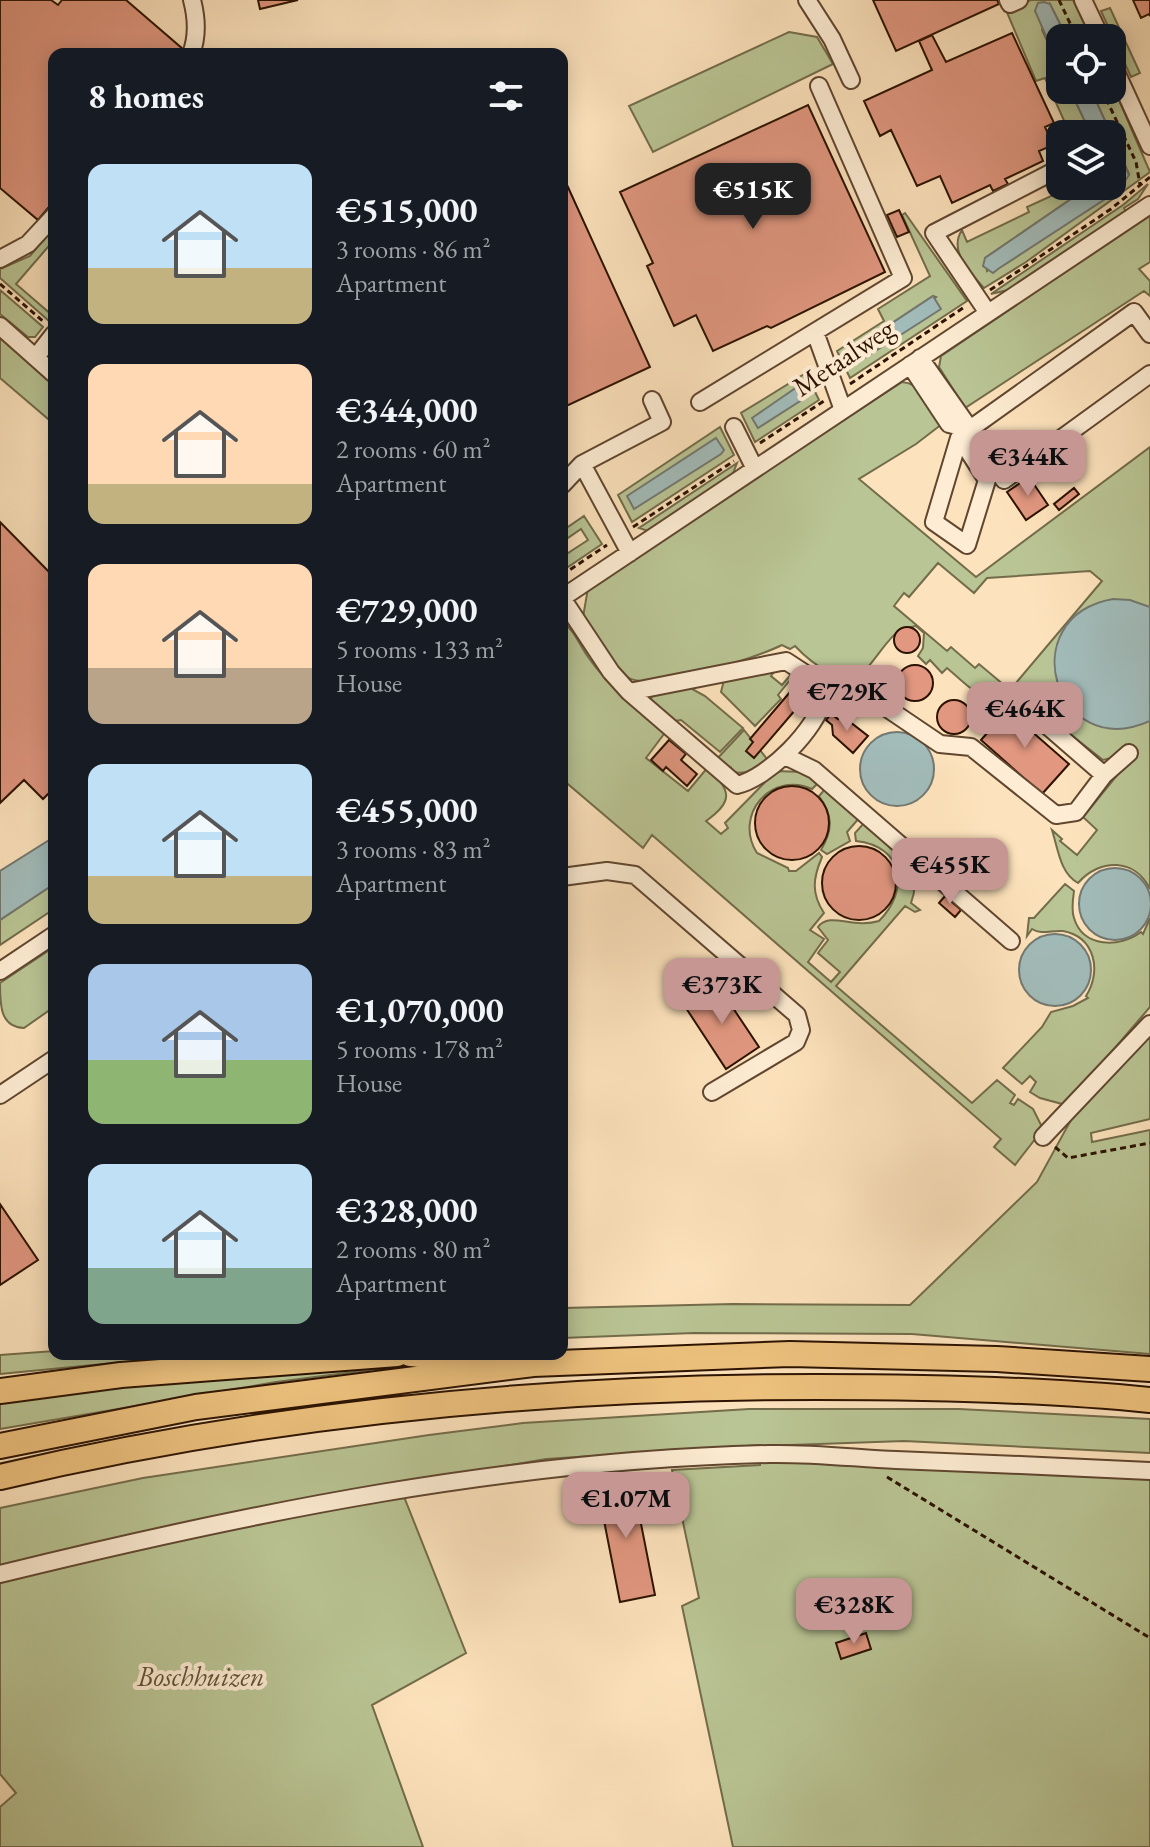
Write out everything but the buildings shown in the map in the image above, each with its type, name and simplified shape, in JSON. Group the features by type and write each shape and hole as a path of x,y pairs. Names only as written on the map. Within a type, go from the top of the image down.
{"highway":[{"path":"0,1446 196,1407 533,1364 790,1354 997,1359 1150,1369"},
{"path":"0,1391 121,1375 318,1360"},
{"path":"484,1360 533,1364"},
{"path":"0,1477 110,1451 222,1434 466,1401 620,1390 739,1387 1004,1390 1150,1400"}],"street":[{"path":"192,0 196,18 193,48"},
{"path":"807,0 832,39 851,80"},
{"path":"1008,0 1010,4 1019,0"},
{"path":"1083,0 1094,24"},
{"path":"700,402 903,278 819,86"},
{"path":"1126,94 1150,146"},
{"path":"988,313 934,233 1046,175"},
{"name":"Metaalweg","path":"568,594 1150,205"},
{"path":"0,259 28,244 48,222"},
{"path":"970,429 967,449 987,480 967,545 934,522 959,438 970,429 1134,312 1150,334"},
{"path":"0,326 48,368"},
{"path":"815,332 843,410"},
{"path":"36,357 48,340"},
{"path":"915,361 949,424 970,429 1004,480 1150,374"},
{"path":"568,479 582,464 662,422 652,400"},
{"path":"734,427 755,469"},
{"path":"582,464 630,553"},
{"path":"568,607 611,672 629,692 737,785 753,781 785,756 822,708 824,697 812,678 786,661 629,692"},
{"path":"824,697 869,696 940,744 971,747 1056,815 1076,812 1104,775 1129,753"},
{"path":"1013,696 1104,775"},
{"path":"785,756 814,770 1011,941"},
{"path":"568,876 607,871 635,875 797,1015 801,1030 796,1042 712,1092"},
{"path":"0,971 48,939"},
{"path":"1043,1137 1150,1024"},
{"path":"0,1095 48,1063"},
{"path":"0,1574 181,1530 323,1501 448,1482 611,1463 771,1454 1150,1471"}],"path":[{"path":"1059,0 1070,24"},
{"path":"1109,104 1136,162 1140,185"},
{"name":"Metaalweg","path":"568,571 1111,209 1150,177"},
{"path":"0,284 48,327"},
{"path":"1043,1137 1068,1158 1150,1143"},
{"path":"883,1474 1150,1638"}],"green space":[{"path":"1031,0 1073,0 1084,24 1060,24 1050,4 1042,30 1046,38 1046,80 1036,81 1006,10"},
{"path":"1110,8 1117,24 1107,24 1101,11"},
{"path":"789,32 817,37 833,64 653,152 629,106"},
{"path":"1126,43 1140,73 1131,77 1126,66"},
{"path":"1057,104 1077,104 1084,120 1064,120"},
{"path":"1097,104 1121,104 1150,172 1126,189 1126,176 1129,174 1126,167 1126,120 1105,120"},
{"path":"1148,184 1138,199 1124,208 1127,213 1012,289 991,294 1123,205"},
{"path":"1046,198 1070,200 985,258 987,271 1091,200 1111,200 1026,262 984,288 962,261 958,238 962,230 967,242 1029,212 1027,207"},
{"path":"905,213 967,301 850,378 837,351 884,321 878,309 930,276 902,215","holes":["933,296 936,297 852,365 847,353"]},
{"path":"1150,214 1150,262 1139,269 1150,281 1150,296 1144,291 965,408 939,367 941,356"},
{"path":"48,234 48,247 16,284 48,312 48,320 0,278 0,269 30,256"},
{"path":"0,290 43,327 35,337 28,337 0,314"},
{"path":"0,337 48,378 48,419 0,378"},
{"path":"806,373 819,400 755,442 741,413"},
{"path":"902,382 922,391 942,424 859,479 976,577 1150,447 1150,889 1136,871 1117,865 1096,869 1078,883 1063,867 1052,830 1077,855 1097,830 1083,817 1136,752 1103,760 1014,690 977,692 947,668 942,673 930,660 926,664 918,656 923,648 924,633 916,626 901,629 867,668 849,677 829,672 795,646 790,649 782,645 703,672 657,681 639,681 627,677 614,664 583,617 588,588","holes":["938,563 974,593 987,578 1090,571 1102,581 1010,690 979,664 975,668 951,647 947,651 894,606 904,593 909,597"]},
{"path":"720,427 734,455 632,522 618,495"},
{"path":"737,463 732,476 648,531 639,528"},
{"path":"584,516 602,544 568,567 568,553 588,540 581,529 568,538 568,527"},
{"path":"568,627 614,688 667,730 646,758 688,791 708,767 721,783 725,789 725,801 706,821 721,834 728,828 725,823 776,771 803,772 818,783 812,789 797,785 770,791 753,811 750,824 751,839 757,853 789,871 796,871 819,853 822,857 815,885 824,913 810,930 824,939 808,962 831,982 840,972 818,953 828,940 818,927 829,920 879,921 889,909 898,883 893,860 884,851 856,841 855,833 865,822 903,856 914,877 911,903 920,910 915,912 905,906 836,986 972,1103 997,1080 1015,1095 1010,1103 1014,1105 1018,1099 1033,1109 1043,1129 1015,1165 994,1147 1001,1139 652,835 643,848 568,784"},
{"path":"778,667 771,676 782,685 793,672 794,675 778,695 781,699 755,726 721,692 725,676"},
{"path":"685,685 705,696 743,728 720,752 681,720 674,721 650,700 655,692"},
{"path":"744,730 767,759 747,772 732,772 731,768 728,771 715,761"},
{"path":"826,788 860,817 847,832 850,841 827,854 821,850 830,823 819,796"},
{"path":"1065,884 1074,891 1073,912 1079,928 1094,940 1113,943 1141,932 1143,934 1150,918 1150,1007 1066,1105 1040,1098 1030,1092 1036,1082 1030,1076 1022,1084 1003,1068 1042,1027 1051,1012 1088,998 1094,966 1089,948 1082,940 1063,931 1032,929 1027,936 1029,918 1034,918"},
{"path":"48,888 48,913 0,945 0,920"},
{"path":"48,951 48,1011 24,1028 10,1024 6,1019 1,1007 0,983"},
{"path":"1150,1034 1150,1119 1091,1133 1092,1142 1150,1130 1150,1354 912,1334 694,1333 568,1338 568,1308 733,1304 910,1305 1037,1182 1072,1118"},
{"path":"48,1351 48,1360 144,1360 0,1374 0,1355"},
{"path":"440,1361 276,1382 0,1429 0,1396"},
{"name":"Boschhuizen","path":"749,1409 959,1409 1150,1419 1150,1453 904,1441 762,1446 1150,1467 1150,1847 733,1847 682,1606 699,1598 672,1470 760,1465 760,1445 546,1459 399,1484 466,1653 372,1705 423,1847 0,1847 0,1807 16,1793 0,1774 0,1508 143,1478 429,1435 523,1423"}],"water":[{"path":"1038,3 1050,4 1060,24 1046,24 1046,36 1035,11"},
{"path":"1077,104 1097,104 1105,120 1084,120"},
{"path":"1070,200 1104,200 993,273 983,266 985,258"},
{"path":"933,296 941,309 852,366 847,353"},
{"path":"800,385 808,396 758,428 752,418"},
{"path":"716,438 724,450 721,454 634,509 627,496"},
{"path":"1113,599 1130,600 1150,607 1150,721 1117,729 1090,723 1070,706 1058,683 1055,657 1062,632 1081,611"},
{"path":"890,732 904,732 918,738 928,748 934,769 932,783 918,800 904,806 890,806 876,800 866,790 860,776 860,762 866,748 876,738"},
{"path":"48,841 48,888 0,920 0,871"},
{"path":"1122,868 1141,878 1149,890 1149,918 1141,930 1129,938 1108,940 1089,930 1081,918 1079,897 1089,878 1101,870"},
{"path":"1062,934 1081,944 1089,956 1089,984 1081,996 1069,1004 1048,1006 1029,996 1021,984 1019,963 1029,944 1041,936"}]}
